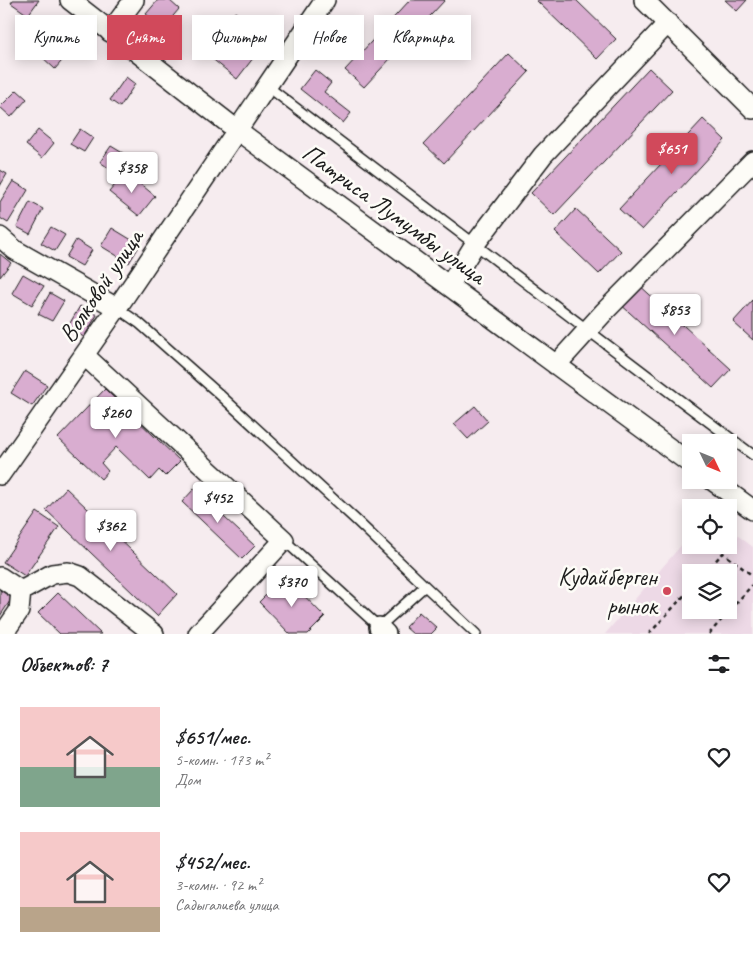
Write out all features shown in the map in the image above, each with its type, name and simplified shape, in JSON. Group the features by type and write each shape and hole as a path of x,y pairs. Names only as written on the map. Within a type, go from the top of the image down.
{"street":[{"name":"Патриса Лумумбы улица","path":"70,0 107,30"},
{"path":"123,15 134,0"},
{"name":"Волковой улица","path":"2,467 84,355 325,0"},
{"path":"644,0 753,108"},
{"path":"449,286 476,244 543,155 668,23"},
{"name":"Патриса Лумумбы улица","path":"146,60 237,130 682,457"},
{"path":"556,365 753,161"},
{"path":"0,237 15,250 116,308"},
{"path":"84,355 284,540 198,634"},
{"path":"724,489 753,510"},
{"path":"21,591 52,574 68,572 80,576 154,634"},
{"path":"0,577 21,591"},
{"path":"8,632 18,611 21,591"}],"lane":[{"path":"267,86 753,455"},
{"path":"116,308 139,323 218,392 476,634"},
{"path":"284,540 382,632 425,586"}],"path":[{"path":"713,564 724,553 753,576"},
{"path":"709,634 753,584"},
{"path":"649,634 682,598"}],"shaded area":[{"name":"Кудайберген рынок","path":"737,535 753,547 753,634 605,634 682,544 682,554 737,554"}],"building":[{"path":"13,0 39,0 28,15 11,3"},
{"path":"158,0 169,0 179,9 174,15 146,14"},
{"path":"410,0 445,0 431,15 396,15"},
{"path":"536,0 576,0 616,39 597,59"},
{"path":"725,0 747,0 737,11"},
{"path":"374,39 374,60 389,60 364,87 345,70 354,60 364,60 364,50"},
{"path":"509,53 529,72 444,163 424,144"},
{"path":"45,60 63,60 55,69"},
{"path":"214,60 252,60 237,79"},
{"path":"649,68 672,90 554,215 531,193"},
{"path":"315,70 331,83 324,92 351,113 343,123 300,89"},
{"path":"126,77 135,84 120,107 110,100"},
{"path":"17,90 27,99 11,117 0,107"},
{"path":"703,119 725,140 642,230 619,209"},
{"path":"80,129 93,138 84,152 70,144"},
{"path":"38,130 54,143 42,158 26,145"},
{"path":"111,146 126,155 114,172 100,162"},
{"path":"0,170 7,174 0,186"},
{"path":"126,172 155,196 139,216 109,192"},
{"path":"13,181 28,190 8,223 0,218 0,202"},
{"path":"30,202 43,209 30,234 17,227"},
{"path":"576,209 621,251 599,274 555,232"},
{"path":"51,227 65,235 55,251 41,243"},
{"path":"112,228 140,245 129,263 101,246"},
{"path":"76,240 92,250 82,266 66,257"},
{"path":"0,254 11,263 0,277"},
{"path":"23,274 44,286 32,305 12,293"},
{"path":"637,283 731,369 713,388 619,303"},
{"path":"50,293 64,301 52,321 38,314"},
{"path":"753,300 753,340 733,322"},
{"path":"80,306 97,315 84,337 67,328"},
{"path":"25,371 47,385 32,406 11,393"},
{"path":"105,389 180,461 165,476 159,470 150,480 116,447 101,463 108,471 101,479 58,438"},
{"path":"475,406 488,421 468,439 454,424"},
{"path":"66,488 177,594 157,616 46,510"},
{"path":"194,489 255,546 242,559 182,502"},
{"path":"37,512 59,527 25,576 3,562"},
{"path":"285,576 325,617 308,634 290,634 259,602"},
{"path":"0,590 12,598 0,616"},
{"path":"58,593 101,634 60,634 38,613"},
{"path":"419,612 437,628 431,634 413,634 405,627"}],"place":[{"name":"Кудайберген рынок","path":"667,591"}]}
